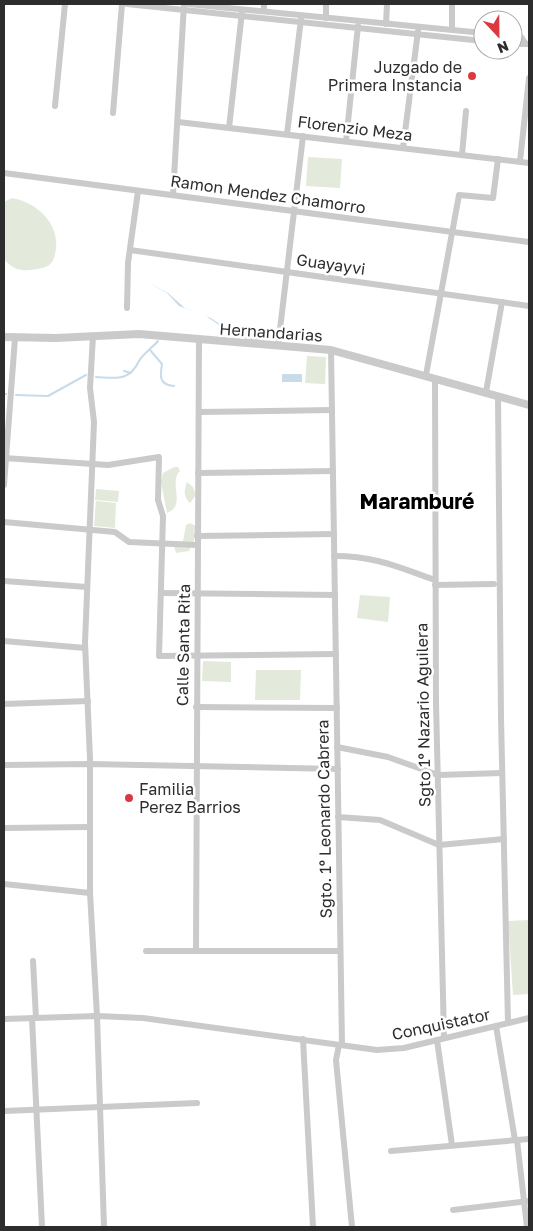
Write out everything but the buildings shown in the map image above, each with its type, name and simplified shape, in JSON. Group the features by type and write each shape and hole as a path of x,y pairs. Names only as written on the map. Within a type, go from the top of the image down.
{"street":[{"path":"55,106 66,4"},
{"path":"113,113 122,4"},
{"path":"127,4 242,12 418,30 473,32"},
{"path":"188,4 204,4 242,12 264,11 301,18 326,18 359,24 386,24 473,39"},
{"path":"264,4 264,11"},
{"path":"326,4 326,18"},
{"path":"386,24 387,4"},
{"path":"452,4 452,30"},
{"path":"173,195 184,7"},
{"path":"229,128 242,12"},
{"path":"287,134 301,18"},
{"path":"346,141 359,24"},
{"path":"403,148 418,30"},
{"path":"520,161 529,78"},
{"path":"462,155 466,111"},
{"name":"Florenzio Meza","path":"178,122 529,163"},
{"path":"278,346 303,136"},
{"path":"426,375 459,195 493,198 498,159"},
{"name":"Ramon Mendez Chamorro","path":"4,173 529,242"},
{"path":"127,308 130,250 138,191"},
{"name":"Guayayvi","path":"130,250 529,306"},
{"path":"486,392 502,302"},
{"name":"Hernandarias","path":"4,337 139,334 331,350 529,405"},
{"path":"93,336 90,388 94,422 85,648 90,764 90,893 97,1016 104,1227"},
{"path":"4,485 15,338"},
{"name":"Calle Santa Rita","path":"196,950 199,340"},
{"name":"Sgto. 1º Leonardo Cabrera","path":"331,350 340,951 340,1045 336,1060 352,1227"},
{"name":"Sgto 1º Nazario Aguilera","path":"435,378 435,582 440,1039 452,1145"},
{"path":"498,396 502,773 508,1023"},
{"path":"198,412 332,410"},
{"path":"5,458 117,464 159,457 158,500 163,516 158,656 336,654"},
{"path":"198,472 333,472"},
{"path":"4,522 118,533 129,542 197,545"},
{"path":"197,536 334,534"},
{"path":"334,556 359,556 378,559 435,582 494,584"},
{"path":"4,580 87,587"},
{"path":"160,592 335,594"},
{"path":"4,641 85,648"},
{"path":"4,704 88,701"},
{"path":"196,707 337,708"},
{"path":"337,747 388,757 438,775 502,773"},
{"path":"4,765 90,764 338,769"},
{"path":"338,817 380,820 439,845 504,839"},
{"path":"4,828 90,827"},
{"path":"4,884 90,893"},
{"path":"146,951 340,951"},
{"path":"33,961 36,1110 42,1227"},
{"name":"Conquistator","path":"4,1019 97,1016 169,1021 340,1045 393,1050 529,1018"},
{"path":"496,1026 526,1201 526,1227"},
{"path":"303,1039 313,1227"},
{"path":"4,1111 197,1103"},
{"path":"391,1151 529,1139"},
{"path":"453,1210 526,1201"}],"green space":[{"path":"308,157 342,159 340,188 306,186"},
{"path":"12,198 21,200 37,209 50,222 54,230 56,248 54,259 46,267 22,270 12,267 4,259 4,202"},
{"path":"307,356 326,357 325,384 305,383"},
{"path":"178,467 180,471 176,481 177,500 173,510 167,513 161,482 163,473"},
{"path":"187,482 193,487 196,495 190,503 185,493"},
{"path":"96,489 119,491 118,502 95,500"},
{"path":"96,501 116,503 115,528 94,526"},
{"path":"190,523 196,526 197,533 189,551 176,553 174,546 183,541 186,525"},
{"path":"360,595 390,597 388,622 357,618"},
{"path":"203,661 231,662 231,682 202,681"},
{"path":"256,670 301,670 300,700 255,700"},
{"path":"529,920 529,994 513,995 508,921"}],"water":[{"path":"146,281 168,293 185,308 201,314 179,306 167,293"},
{"path":"206,316 235,335 273,341 250,340 233,335"},
{"path":"282,374 302,374 302,382 282,382"}],"waterway":[{"path":"96,377 116,378 126,376 158,341"},
{"path":"150,350 162,364 161,376 163,382 174,386"},
{"path":"124,371 131,373"},
{"path":"16,395 48,396 86,375"}],"place":[{"name":"Juzgado de Primera Instancia","path":"472,76"},
{"name":"Familia Perez Barrios","path":"129,798"}],"district":[{"name":"Maramburé","path":"417,501"}]}
